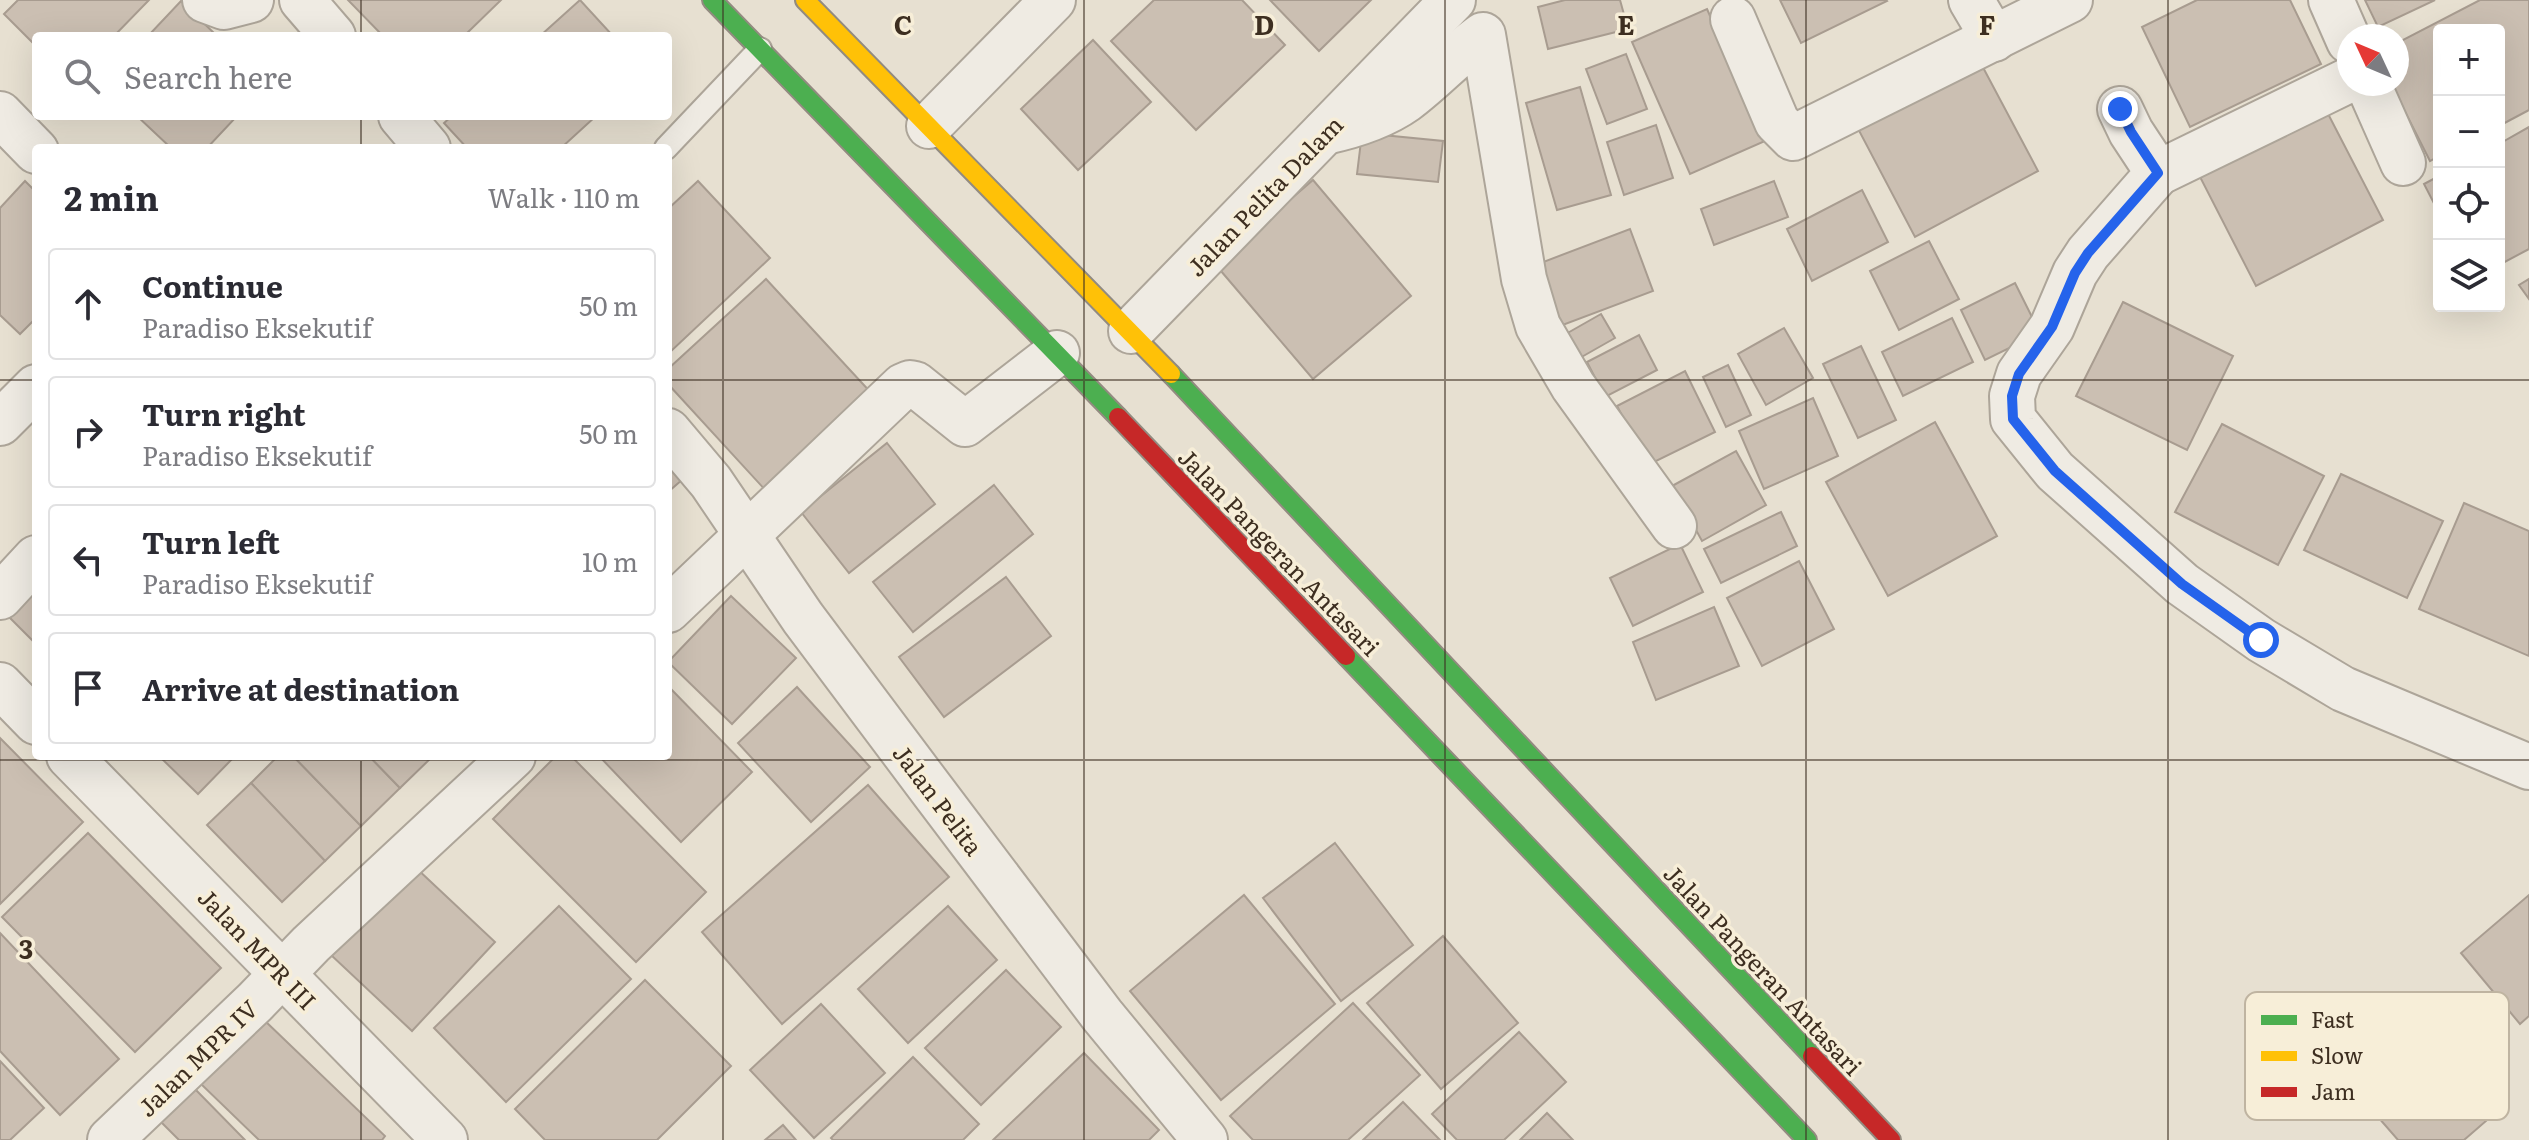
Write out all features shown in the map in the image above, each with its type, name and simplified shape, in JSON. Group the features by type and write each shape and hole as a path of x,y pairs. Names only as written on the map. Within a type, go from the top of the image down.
{"main road":[{"name":"Jalan Pangeran Antasari","path":"712,0 1057,353 1807,1140"},
{"name":"Jalan Pangeran Antasari","path":"805,0 1131,331 1891,1140"}],"street":[{"path":"205,0 224,7 251,0"},
{"path":"302,0 330,32"},
{"path":"929,126 1053,0"},
{"name":"Jalan Pelita Dalam","path":"1131,331 1453,0"},
{"path":"1971,0 1994,39"},
{"path":"1733,19 1777,122 1793,138 2070,0"},
{"path":"2331,0 2342,24"},
{"path":"1325,132 1379,115 1405,100 1483,35 1524,279 1538,326 1573,386 1674,526"},
{"path":"2337,86 2158,173 2088,253 2075,273 2052,327 2019,374 2012,396 2013,419 2055,471 2182,584 2261,640 2343,689 2529,767"},
{"path":"2373,96 2403,163"},
{"path":"2120,109 2158,173"},
{"path":"0,114 32,147"},
{"path":"404,120 425,144"},
{"path":"672,606 903,386 915,384 965,424 1057,353"},
{"path":"0,423 32,391"},
{"name":"Jalan Pelita","path":"672,436 711,482 803,618 1055,952 1205,1140"},
{"path":"0,685 32,718"},
{"name":"Jalan MPR III","path":"73,760 441,1139"},
{"path":"283,974 311,944 509,760"},
{"name":"Jalan MPR IV","path":"110,1140 283,974"}],"lane":[{"path":"670,144 760,49"}],"building":[{"path":"18,0 149,0 118,32 32,32 32,42 4,14"},
{"path":"348,0 501,0 468,32 379,32"},
{"path":"580,0 609,32 544,32"},
{"path":"1154,0 1242,0 1285,45 1196,130 1111,41"},
{"path":"1270,0 1371,0 1319,51"},
{"path":"1565,0 1620,0 1628,29 1548,49 1538,7"},
{"path":"1780,0 1886,0 1887,1 1801,43"},
{"path":"2197,0 2290,0 2321,64 2190,127 2142,27"},
{"path":"2365,0 2435,0 2384,24 2377,24"},
{"path":"2480,0 2529,0 2529,110 2505,123 2505,24 2434,24"},
{"path":"181,1 213,32 152,32"},
{"path":"1707,9 1765,141 1690,174 1632,42"},
{"path":"2433,24 2433,159 2430,161 2397,96 2409,96 2409,37"},
{"path":"1093,40 1151,102 1078,170 1021,109"},
{"path":"1626,54 1647,109 1607,124 1586,69"},
{"path":"1978,58 2038,171 1915,237 1855,123"},
{"path":"1580,87 1611,195 1557,210 1526,103"},
{"path":"2325,108 2383,220 2256,286 2198,173"},
{"path":"141,120 233,120 211,144 167,144"},
{"path":"447,120 592,120 565,144 463,144 444,123"},
{"path":"1656,125 1673,178 1624,195 1607,142"},
{"path":"2529,127 2529,249 2505,262 2505,168 2505,141"},
{"path":"1362,133 1443,141 1438,182 1357,174"},
{"path":"2433,179 2433,201 2424,184"},
{"path":"1313,180 1411,296 1313,379 1215,264"},
{"path":"25,181 32,188 32,322 20,334 0,315 0,208"},
{"path":"698,181 770,258 672,350 672,205"},
{"path":"1774,181 1788,217 1714,245 1701,209"},
{"path":"1862,190 1888,242 1812,281 1787,229"},
{"path":"1630,229 1653,291 1560,326 1538,264"},
{"path":"1929,241 1959,299 1899,330 1870,271"},
{"path":"766,279 874,396 768,493 672,388 672,365"},
{"path":"2529,279 2529,299 2519,285"},
{"path":"2015,283 2040,333 1985,360 1961,310"},
{"path":"2123,302 2233,356 2187,450 2076,396"},
{"path":"1601,314 1615,338 1571,363 1557,339"},
{"path":"1952,318 1973,362 1903,396 1882,352"},
{"path":"1784,328 1813,378 1766,405 1738,354"},
{"path":"1639,335 1657,370 1605,397 1587,362"},
{"path":"1861,346 1896,420 1858,438 1823,364"},
{"path":"1728,365 1751,415 1726,427 1703,377"},
{"path":"1685,371 1715,432 1648,465 1617,406"},
{"path":"1813,398 1838,456 1764,489 1739,431"},
{"path":"1935,422 1997,536 1888,596 1826,482"},
{"path":"2222,424 2324,476 2278,565 2175,512"},
{"path":"887,443 935,504 849,573 801,512"},
{"path":"1736,451 1766,505 1702,541 1672,486"},
{"path":"672,452 690,473 672,489"},
{"path":"2341,474 2443,521 2407,598 2304,550"},
{"path":"994,485 1033,534 913,632 873,582"},
{"path":"2464,503 2529,531 2529,656 2419,609"},
{"path":"1781,512 1797,546 1721,583 1704,549"},
{"path":"1680,544 1703,592 1633,626 1610,578"},
{"path":"1799,561 1834,629 1762,666 1727,598"},
{"path":"1006,577 1051,636 944,717 899,657"},
{"path":"32,594 32,640 9,617"},
{"path":"731,596 796,658 732,724 672,666 672,658"},
{"path":"1714,607 1739,666 1656,700 1633,642"},
{"path":"797,687 870,767 811,822 738,743"},
{"path":"672,690 752,772 681,842 603,760 672,760"},
{"path":"0,738 83,822 0,904"},
{"path":"163,760 231,760 198,794"},
{"path":"274,760 297,760 361,826 325,861 251,783"},
{"path":"297,760 373,760 400,788 361,826"},
{"path":"373,760 429,760 400,788"},
{"path":"552,760 575,760 706,892 636,962 493,819"},
{"path":"251,783 325,861 282,902 207,825"},
{"path":"868,785 949,877 782,1024 702,932"},
{"path":"88,833 221,968 135,1052 2,917"},
{"path":"1335,843 1413,945 1341,1001 1263,898"},
{"path":"414,866 495,942 412,1031 331,955"},
{"path":"1244,895 1335,1004 1221,1100 1130,991"},
{"path":"2529,895 2529,1016 2520,1024 2509,1011 2509,992 2493,992 2461,953"},
{"path":"559,906 631,979 506,1102 434,1028"},
{"path":"948,906 997,960 908,1043 858,989"},
{"path":"0,933 119,1059 60,1115 0,1051"},
{"path":"1443,936 1518,1023 1441,1089 1367,1003"},
{"path":"1006,970 1061,1027 981,1105 925,1048"},
{"path":"645,980 731,1066 657,1140 545,1140 515,1109"},
{"path":"1353,1003 1420,1075 1348,1140 1253,1140 1230,1116"},
{"path":"821,1004 885,1073 814,1138 750,1070"},
{"path":"263,1019 385,1136 382,1140 259,1140 201,1084"},
{"path":"1519,1032 1566,1082 1504,1140 1457,1140 1432,1114"},
{"path":"1084,1053 1159,1130 1149,1140 993,1140"},
{"path":"913,1057 979,1124 963,1140 833,1140 831,1138"},
{"path":"0,1061 44,1108 10,1140 0,1140"},
{"path":"193,1087 245,1140 179,1140 159,1120"},
{"path":"1403,1102 1440,1140 1363,1140"},
{"path":"1547,1113 1573,1140 1520,1140"},
{"path":"2381,1120 2487,1120 2464,1140 2398,1140"},
{"path":"783,1125 796,1140 765,1140"}],"traffic: fast":[{"path":"712,0 1118,417"},
{"path":"1171,374 1812,1056"},
{"path":"1346,656 1807,1140"}],"traffic: slow":[{"path":"805,0 1171,374"}],"traffic: jam":[{"path":"1118,417 1346,656"},
{"path":"1812,1056 1891,1140"}],"route":[{"path":"2120,109 2158,173 2088,253 2075,273 2052,327 2019,374 2012,396 2013,419 2055,471 2182,584 2261,640"}]}
